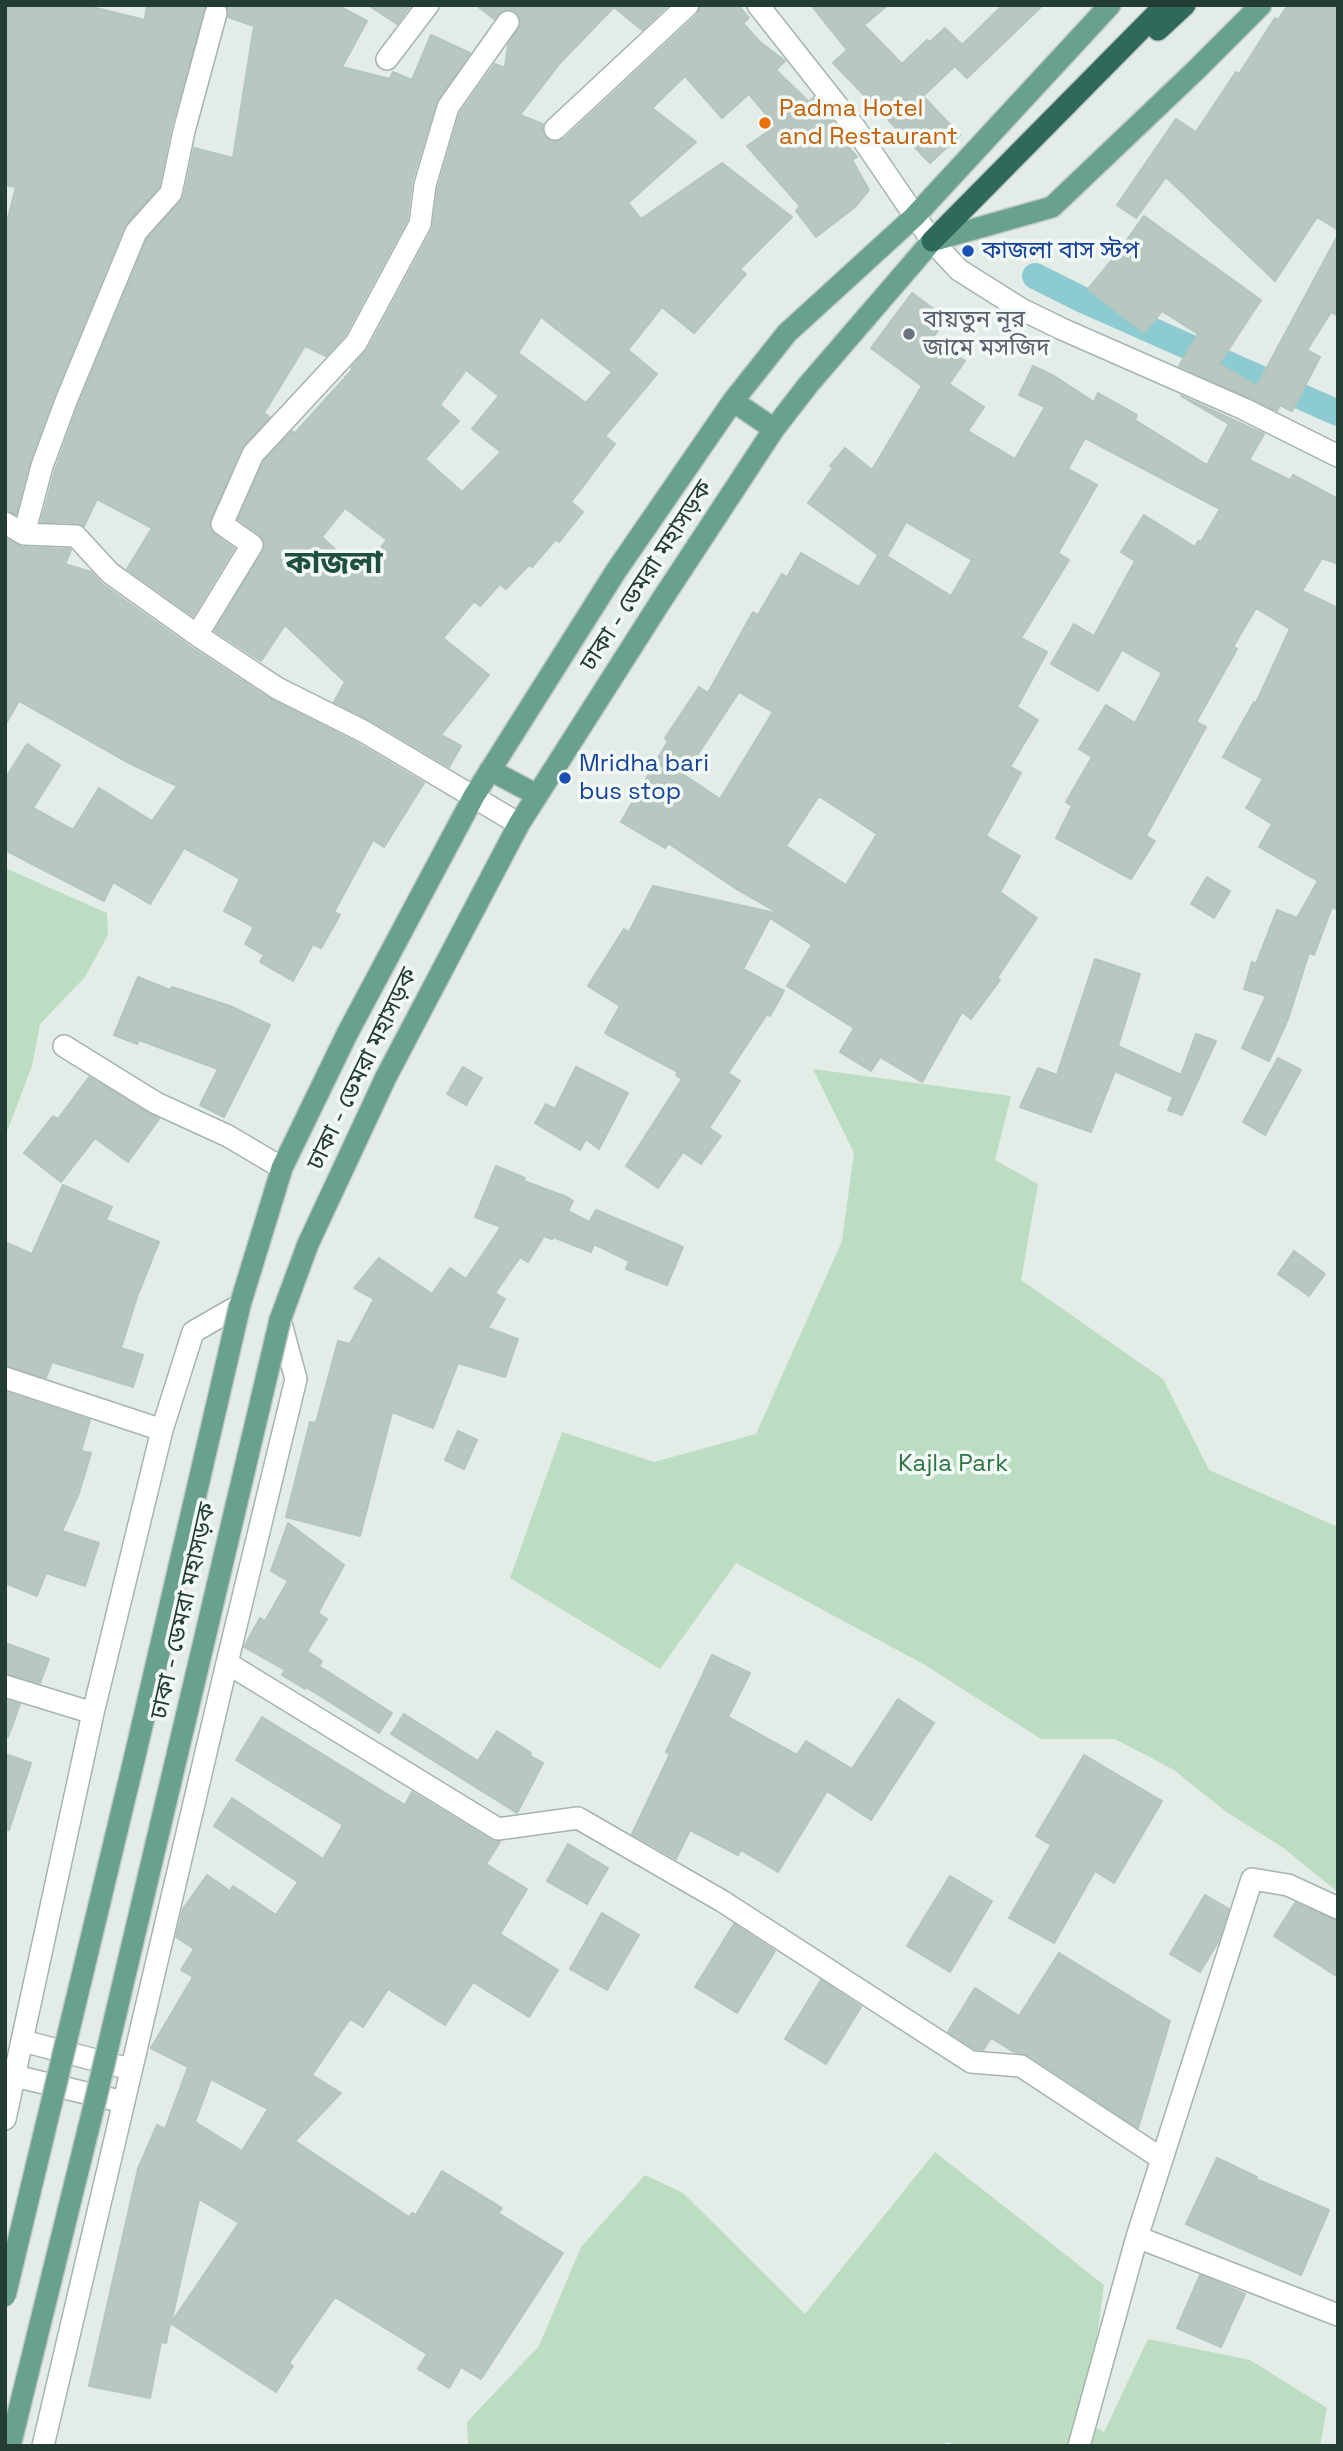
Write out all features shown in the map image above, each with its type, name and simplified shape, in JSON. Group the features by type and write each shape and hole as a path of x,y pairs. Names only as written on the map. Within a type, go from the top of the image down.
{"highway":[{"path":"932,241 1165,5"},
{"path":"1064,109 1142,45 1185,5"}],"main road":[{"name":"ঢাকা - ডেমরা মহাসড়ক","path":"5,2296 240,1305 282,1168 347,1034 474,796 616,571 733,401 787,333 914,217 1110,5"},
{"path":"932,241 1052,206 1261,5"},
{"name":"ঢাকা - ডেমরা মহাসড়ক","path":"10,2446 95,2102 280,1320 308,1244 386,1077 519,824 537,795 774,429 932,241"},
{"path":"733,401 774,429"},
{"path":"490,770 537,795"}],"street":[{"path":"387,59 428,5"},
{"path":"555,129 688,5"},
{"path":"758,5 855,128 932,241 959,270 1021,309 1244,409 1338,456"},
{"path":"216,13 184,131 171,193 136,232 14,529 76,536 110,573 277,688 363,731 519,824"},
{"path":"197,635 252,545 222,524 253,454 356,343 420,224 425,185 448,107 509,22"},
{"path":"64,1046 156,1103 228,1136 282,1168"},
{"path":"5,2119 13,2068 23,2042 93,1713 162,1430 193,1332 240,1305"},
{"path":"43,2446 296,1379 280,1320"},
{"path":"5,1378 162,1430"},
{"path":"227,1664 498,1829 578,1818 722,1901 971,2062 1021,2066 1162,2159"},
{"path":"5,1686 93,1713"},
{"path":"1079,2446 1138,2237 1252,1880 1288,1885 1338,1909"},
{"path":"23,2042 131,2069"},
{"path":"13,2068 124,2102"},
{"path":"1138,2237 1338,2315"}],"green space":[{"path":"5,868 107,913 108,935 85,977 40,1024 32,1066 5,1131"},
{"name":"Kajla Park","path":"813,1069 1011,1096 995,1160 1038,1184 1021,1280 1163,1379 1209,1470 1338,1527 1338,1892 1282,1847 1225,1811 1174,1770 1115,1739 1041,1739 925,1665 736,1563 660,1669 510,1578 562,1432 654,1462 756,1434 842,1241 854,1153"},
{"path":"935,2152 1104,2285 1086,2423 1104,2432 1148,2339 1250,2360 1327,2408 1320,2446 961,2446 946,2442 944,2446 468,2446 467,2422 539,2346 581,2247 645,2175 683,2193 805,2314"}],"building":[{"path":"5,5 84,5 145,20 147,5 206,5 171,128 159,187 124,227 54,396 30,461 16,514 5,510 5,229 16,187 5,185"},
{"path":"226,5 337,5 367,21 342,67 390,79 393,72 412,80 431,35 470,53 436,103 412,181 407,220 345,335 326,356 305,346 264,413 270,417 241,449 209,524 214,534 234,549 193,616 127,569 152,528 97,499 84,526 77,523 41,522 55,470 78,406 147,239 184,196 194,148 233,158 254,26 228,17"},
{"path":"368,5 411,5 397,24"},
{"path":"476,5 668,5 642,30 614,7 560,63 520,115 543,124 545,137 557,142 564,139 697,15 701,5 738,5 749,18 743,23 760,42 785,61 776,70 809,102 814,97 833,121 829,124 857,157 852,160 869,190 855,207 816,237 796,211 800,206 747,146 776,126 749,94 722,118 685,76 652,108 696,142 628,203 641,219 722,163 792,217 740,269 746,274 694,333 662,307 628,350 657,374 605,436 615,444 571,502 583,512 559,542 556,539 532,567 529,565 506,589 500,584 480,606 474,601 443,638 489,675 441,735 461,746 449,767 334,702 345,682 285,625 261,661 215,631 265,546 260,535 238,519 264,461 292,431 295,433 368,349 432,230 438,188 460,113 495,64 505,68 508,45 521,24 520,16 509,9 502,10 494,19","holes":["541,317 612,372 586,403 518,353","466,370 499,396 472,429 501,452 462,492 425,459 459,421 440,405","345,508 387,540 360,573 322,537"]},
{"path":"811,5 888,5 864,25 902,64 927,40 930,42 945,28 962,45 1003,5 1043,5 967,78 955,66 923,96 960,135 930,163 833,63 847,50"},
{"path":"1288,5 1338,5 1338,230 1317,217 1275,281 1166,177 1136,218 1117,205 1176,119 1196,132 1236,72 1239,74 1275,18 1278,20"},
{"path":"1144,216 1261,300 1219,364 1257,386 1338,235 1338,316 1331,312 1307,350 1320,357 1292,411 1280,405 1277,411 1179,366 1198,334 1162,311 1144,333 1088,289"},
{"path":"912,293 947,319 933,337 965,361 949,384 984,407 968,431 1015,459 1045,407 1019,395 1033,366 1094,402 1098,393 1137,415 1135,420 1207,465 1229,424 1181,396 1264,434 1249,460 1290,480 1293,475 1338,499 1338,564 1322,558 1302,591 1338,608 1338,910 1332,907 1314,955 1309,953 1288,1019 1269,1061 1242,1048 1266,996 1244,989 1252,962 1256,964 1277,910 1297,918 1318,881 1259,847 1272,824 1246,808 1263,779 1223,757 1254,702 1256,703 1290,629 1256,608 1233,647 1237,649 1196,722 1206,727 1146,836 1155,841 1131,879 1056,838 1072,806 1066,802 1092,757 1079,749 1106,705 1135,723 1162,673 1122,650 1098,691 1051,664 1074,624 1094,636 1135,561 1121,552 1144,515 1195,547 1198,541 1201,542 1220,509 1085,438 1068,469 1097,485 1058,553 1069,560 1021,638 1047,652 1017,707 1038,720 1010,767 1021,773 986,836 1020,856 1000,892 1037,918 997,978 1000,980 971,1019 962,1012 922,1082 880,1057 871,1071 840,1052 854,1028 787,986 812,945 770,918 743,969 784,991 770,1016 767,1014 728,1073 740,1081 709,1128 721,1136 701,1164 683,1152 658,1188 626,1166 682,1079 676,1075 678,1072 605,1033 620,1006 588,986 624,929 629,932 653,886 780,914 738,890 668,843 665,848 621,822 668,741 665,738 699,687 708,693 753,612 758,615 782,574 787,577 801,553 859,587 878,555 808,503 833,468 830,466 845,448 872,470 922,386 871,348","holes":["906,522 972,560 951,596 887,556","739,692 773,712 720,799 684,775","819,796 877,834 846,885 786,846"]},
{"path":"5,538 21,547 70,549 65,564 91,572 102,584 189,646 270,699 357,743 424,783 384,847 373,840 334,912 340,915 321,948 313,944 293,981 260,962 264,955 245,944 254,927 224,911 240,879 184,848 150,904 113,882 104,901 5,850 5,779 27,744 60,765 33,808 73,830 99,788 152,821 177,786 127,762 19,701 5,725"},
{"path":"1207,877 1230,891 1214,918 1191,904"},
{"path":"1095,959 1140,974 1118,1046 1181,1075 1196,1034 1216,1041 1182,1115 1168,1110 1173,1097 1115,1071 1091,1132 1020,1107 1038,1068 1057,1075"},
{"path":"138,977 170,990 172,987 230,1006 270,1025 224,1117 200,1105 218,1069 139,1040 137,1044 114,1035"},
{"path":"1278,1058 1301,1070 1265,1135 1243,1122"},
{"path":"463,1067 482,1078 466,1105 447,1094"},
{"path":"576,1067 628,1093 599,1149 586,1139 580,1150 535,1123 546,1104 555,1109"},
{"path":"89,1077 159,1119 128,1162 95,1138 61,1182 24,1153 53,1116 58,1119"},
{"path":"496,1166 525,1178 524,1181 567,1197 573,1201 568,1211 589,1222 596,1210 683,1247 667,1285 626,1269 629,1261 594,1244 591,1252 544,1236 528,1262 520,1257 495,1293 505,1299 488,1328 518,1339 505,1377 458,1363 433,1428 392,1412 360,1536 286,1517 310,1422 316,1423 338,1341 350,1344 374,1299 354,1288 379,1258 432,1294 450,1268 466,1279 501,1227 475,1217"},
{"path":"63,1185 112,1207 106,1220 159,1242 137,1297 121,1348 143,1355 133,1387 52,1362 46,1378 5,1365 5,1242 32,1254"},
{"path":"1294,1251 1325,1274 1309,1296 1278,1274"},
{"path":"5,1392 90,1420 81,1451 91,1453 79,1493 62,1531 99,1543 85,1586 46,1573 37,1596 5,1583"},
{"path":"458,1431 477,1440 464,1469 445,1460"},
{"path":"288,1523 344,1565 318,1613 327,1619 307,1651 322,1661 319,1666 392,1713 379,1733 282,1675 285,1670 244,1647 260,1618 265,1621 288,1581 271,1571"},
{"path":"5,1643 49,1659 40,1683 5,1673"},
{"path":"712,1655 750,1673 728,1717 797,1755 806,1741 852,1769 898,1699 934,1723 871,1820 827,1791 778,1872 741,1850 738,1855 690,1830 676,1859 632,1834 670,1754 666,1752"},
{"path":"5,1700 20,1704 8,1737 5,1737"},
{"path":"404,1714 478,1761 497,1731 543,1763 517,1813 391,1734"},
{"path":"262,1717 405,1805 412,1792 491,1840 500,1842 486,1864 527,1889 500,1934 558,1970 529,2017 473,1982 445,2025 388,1989 363,2027 350,2019 312,2075 341,2093 295,2141 409,2217 412,2213 416,2215 442,2171 502,2208 498,2213 563,2253 481,2379 461,2367 449,2388 418,2369 427,2354 335,2297 289,2363 293,2366 276,2392 170,2323 166,2343 161,2342 150,2398 89,2386 138,2169 157,2125 165,2129 188,2067 151,2048 193,1977 181,1970 194,1949 176,1937 183,1909 207,1875 230,1891 233,1886 276,1915 298,1882 214,1826 232,1798 323,1859 343,1825 236,1760","holes":["211,2079 268,2109 242,2151 195,2122","199,2199 239,2223 171,2323"]},
{"path":"5,1754 31,1763 9,1830 5,1830"},
{"path":"1084,1755 1162,1801 1114,1883 1095,1871 1054,1943 1009,1918 1051,1845 1036,1836"},
{"path":"568,1844 608,1868 587,1904 547,1881"},
{"path":"950,1876 992,1901 950,1972 907,1946"},
{"path":"1205,1895 1229,1909 1218,1942 1200,1972 1170,1954"},
{"path":"1295,1903 1338,1921 1338,1977 1274,1936"},
{"path":"602,1913 639,1935 607,1990 570,1969"},
{"path":"734,1924 775,1951 737,2013 695,1987"},
{"path":"1059,1953 1170,2021 1138,2128 1028,2055 1014,2052 991,2038 983,2050 975,2049 948,2032 975,1988 1019,2016"},
{"path":"821,1980 861,2007 826,2064 785,2039"},
{"path":"1217,2158 1257,2177 1256,2179 1329,2210 1301,2275 1186,2224"},
{"path":"1200,2275 1245,2294 1221,2347 1177,2328"}],"waterway":[{"path":"1035,276 1338,413"}],"place":[{"name":"Padma Hotel and Restaurant","path":"765,123"},
{"name":"কাজলা বাস স্টপ","path":"968,251"},
{"name":"বায়তুন নূর জামে মসজিদ","path":"909,334"},
{"name":"Mridha bari bus stop","path":"565,778"}],"district":[{"name":"কাজলা","path":"334,564"}]}
